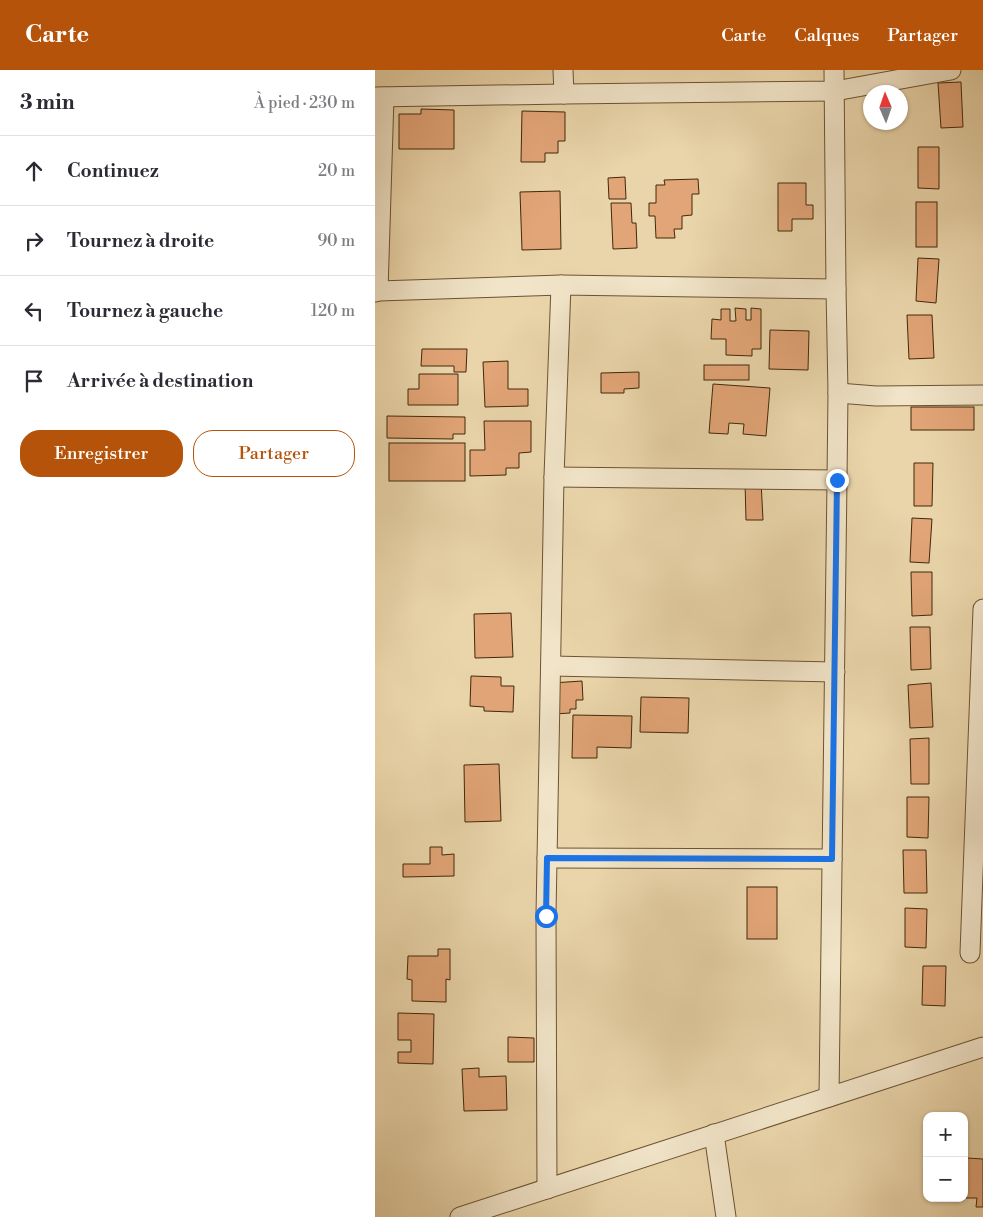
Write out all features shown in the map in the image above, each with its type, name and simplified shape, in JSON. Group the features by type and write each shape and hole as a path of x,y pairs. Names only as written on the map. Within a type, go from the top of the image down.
{"street":[{"path":"563,70 564,94"},
{"path":"829,1097 838,393 834,70"},
{"path":"836,289 561,285 376,292 379,97 835,91 951,70"},
{"path":"547,1189 547,858 554,477 561,285"},
{"path":"838,393 876,396 983,394"},
{"path":"554,477 837,480"},
{"path":"970,953 983,609"},
{"path":"551,666 835,672"},
{"path":"547,858 832,859"},
{"path":"460,1217 983,1047"},
{"path":"714,1134 726,1217"}],"building":[{"path":"961,82 963,127 941,128 938,83"},
{"path":"421,109 454,110 454,149 399,149 399,114 421,114"},
{"path":"522,111 565,112 565,141 558,141 558,153 545,153 545,162 521,162"},
{"path":"918,147 939,147 939,189 918,188"},
{"path":"625,177 626,199 609,199 608,178"},
{"path":"698,179 699,194 692,194 692,215 682,216 682,229 674,229 675,238 656,238 655,216 649,216 649,203 656,203 656,185 665,185 664,180"},
{"path":"778,183 806,183 806,205 813,205 813,219 792,219 792,231 778,231"},
{"path":"560,191 561,249 522,250 520,192"},
{"path":"916,202 937,202 937,247 916,247"},
{"path":"611,203 631,203 632,223 636,223 637,248 613,249"},
{"path":"918,258 939,259 936,303 916,301"},
{"path":"735,308 746,309 746,320 751,320 751,308 761,309 761,349 752,349 752,356 726,355 726,339 711,339 712,319 721,320 721,309 730,309 730,321 736,321"},
{"path":"907,315 932,315 934,358 909,359"},
{"path":"770,330 809,331 808,370 769,369"},
{"path":"422,349 467,349 466,372 454,372 454,366 421,366"},
{"path":"508,361 508,389 528,389 528,406 485,407 483,362"},
{"path":"704,365 749,365 749,380 704,380"},
{"path":"639,372 639,388 624,389 624,393 601,393 601,373"},
{"path":"419,374 458,374 458,405 408,405 408,389 419,389"},
{"path":"713,384 770,388 766,436 743,434 744,424 729,423 728,434 709,433"},
{"path":"911,407 974,407 974,430 911,430"},
{"path":"387,416 465,417 465,434 453,434 453,439 387,438"},
{"path":"484,421 531,421 531,452 519,453 519,468 506,468 506,475 470,476 470,450 485,450"},
{"path":"389,443 465,443 465,481 389,481"},
{"path":"914,463 933,463 932,506 914,506"},
{"path":"761,481 763,520 746,520 745,482"},
{"path":"912,518 932,519 929,563 910,562"},
{"path":"911,572 932,572 932,615 912,616"},
{"path":"511,613 513,657 475,658 474,614"},
{"path":"910,627 930,627 931,669 911,670"},
{"path":"471,676 501,677 501,686 514,686 513,712 484,711 484,707 470,706"},
{"path":"582,681 583,700 576,700 576,709 570,709 570,713 554,714 552,683"},
{"path":"931,683 933,727 910,728 908,685"},
{"path":"641,697 689,698 688,733 640,732"},
{"path":"573,715 632,716 631,748 597,747 597,758 572,758"},
{"path":"929,738 929,784 911,784 910,739"},
{"path":"499,764 501,821 465,822 464,765"},
{"path":"907,797 929,797 928,838 907,837"},
{"path":"430,847 442,847 442,855 454,854 454,876 403,877 403,864 430,864"},
{"path":"903,850 926,850 927,893 904,893"},
{"path":"747,887 777,887 777,939 747,939"},
{"path":"905,908 927,909 926,948 905,947"},
{"path":"438,949 450,949 450,980 446,979 446,1002 412,1001 412,980 407,979 408,956 438,956"},
{"path":"923,966 946,966 945,1006 922,1005"},
{"path":"398,1013 434,1014 433,1064 398,1063 398,1052 411,1052 411,1040 398,1040"},
{"path":"508,1037 534,1038 534,1062 508,1062"},
{"path":"479,1068 479,1077 506,1076 507,1110 464,1111 462,1069"},
{"path":"968,1158 983,1159 983,1207 976,1207 977,1198 968,1198"}],"route":[{"path":"546,916 547,858 832,859 837,480"}]}
